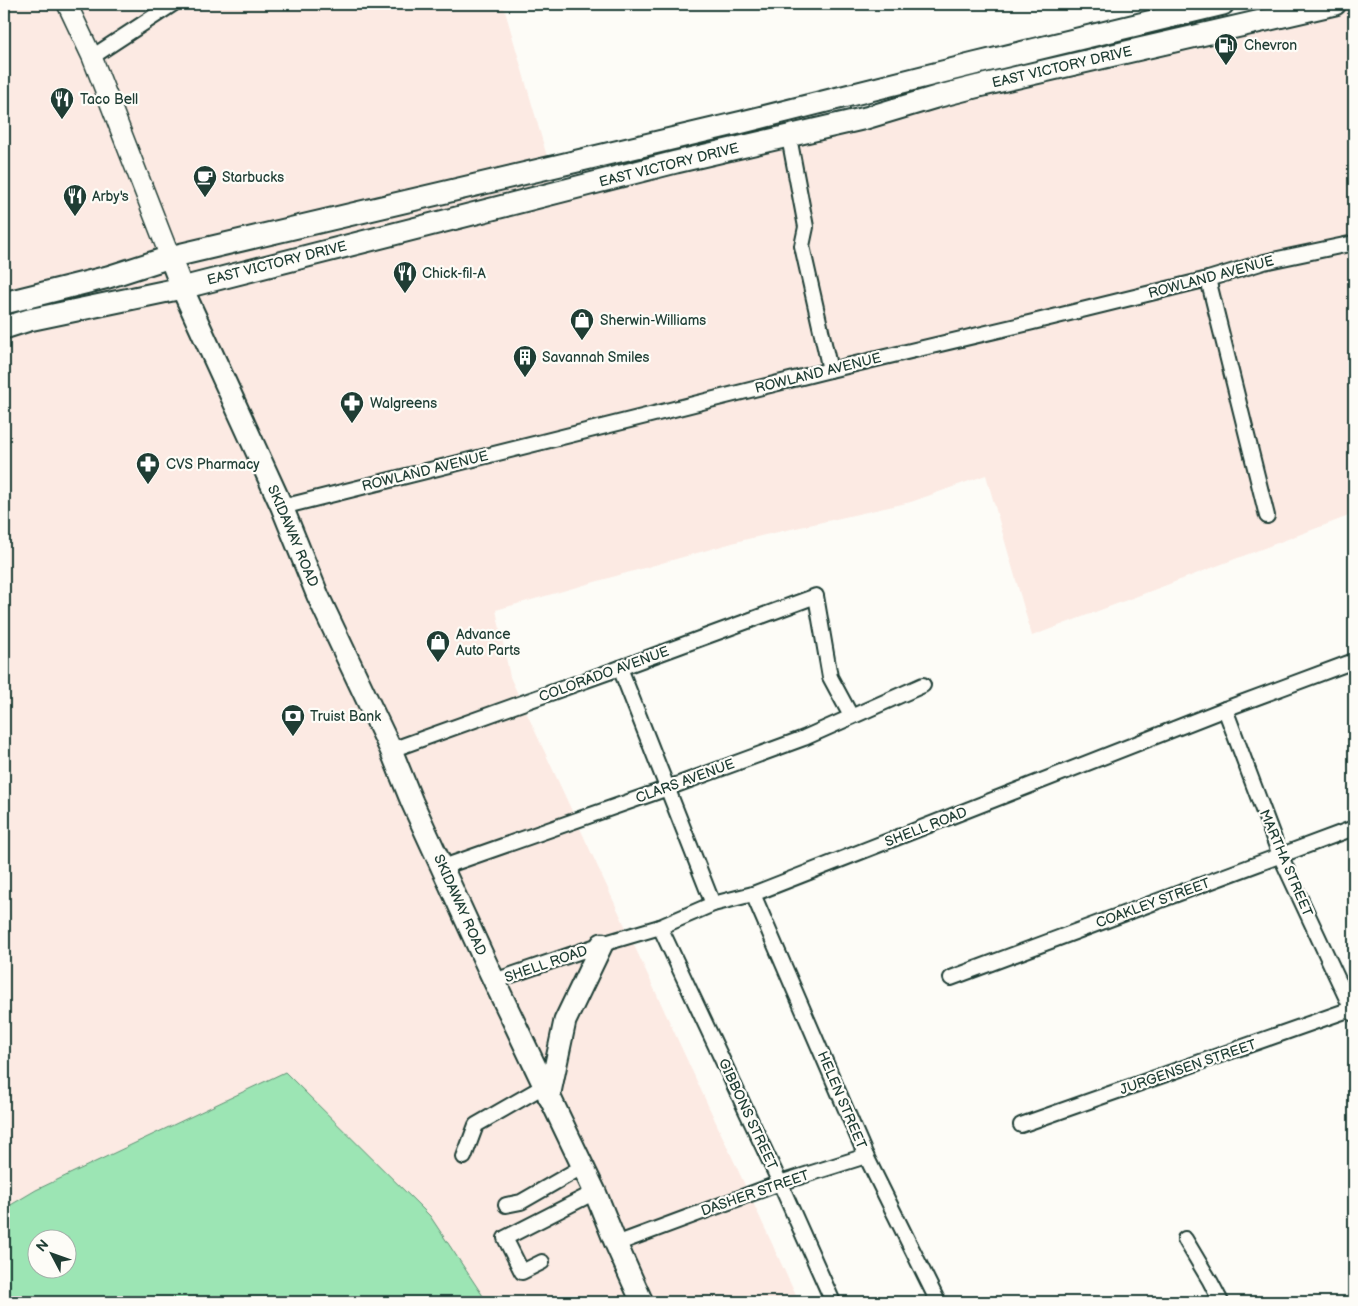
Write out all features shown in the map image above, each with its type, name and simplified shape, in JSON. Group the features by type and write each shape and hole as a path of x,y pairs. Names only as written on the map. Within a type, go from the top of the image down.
{"main road":[{"name":"SKIDAWAY ROAD","path":"67,4 92,57 182,288 282,507 318,596 391,750 412,802 494,981 595,1192 642,1302"},
{"name":"EAST VICTORY DRIVE","path":"4,303 108,277 170,257 743,122 1222,4"},
{"name":"EAST VICTORY DRIVE","path":"4,328 29,320 182,288 666,165 866,118 979,86 1336,4"},
{"path":"974,64 979,86"},
{"path":"546,1091 565,1021 602,944"}],"street":[{"path":"92,57 173,4"},
{"path":"788,137 806,227 802,246 830,370"},
{"name":"ROWLAND AVENUE","path":"282,507 830,370 1208,279 1264,262 1354,243"},
{"path":"1208,279 1267,516"},
{"name":"COLORADO AVENUE","path":"391,750 816,596 830,677 851,716"},
{"name":"SHELL ROAD","path":"494,981 602,944 660,927 713,904 753,894 1354,661"},
{"path":"620,668 713,904"},
{"name":"CLARS AVENUE","path":"443,867 804,738 923,685"},
{"name":"MARTHA STREET","path":"1225,710 1280,855 1353,1010"},
{"name":"COAKLEY STREET","path":"951,978 1354,828"},
{"name":"HELEN STREET","path":"753,894 866,1156 938,1302"},
{"name":"GIBBONS STREET","path":"660,927 780,1183 833,1302"},
{"name":"JURGENSEN STREET","path":"1021,1125 1353,1010"},
{"path":"464,1157 476,1125 546,1091"},
{"name":"DASHER STREET","path":"616,1244 780,1183 866,1156"},
{"path":"506,1205 521,1202 582,1167"},
{"path":"542,1262 522,1272 505,1238 595,1192"},
{"path":"1185,1239 1221,1302"}],"shaded area":[{"path":"4,4 162,4 171,16 189,4 503,4 559,198 1354,4 1354,514 1032,636 986,475 911,502 743,540 496,610 510,677 799,1302 487,1302 430,1216 36,1190 4,1209"}],"green space":[{"path":"285,1072 430,1216 487,1302 4,1302 4,1209 36,1190"}],"place":[{"name":"Chevron","path":"1226,66"},
{"name":"Taco Bell","path":"62,120"},
{"name":"Starbucks","path":"205,198"},
{"name":"Arby's","path":"75,217"},
{"name":"Chick-fil-A","path":"405,294"},
{"name":"Sherwin-Williams","path":"582,341"},
{"name":"Savannah Smiles","path":"525,378"},
{"name":"Walgreens","path":"352,424"},
{"name":"CVS Pharmacy","path":"148,485"},
{"name":"Advance Auto Parts","path":"438,663"},
{"name":"Truist Bank","path":"293,737"}]}
